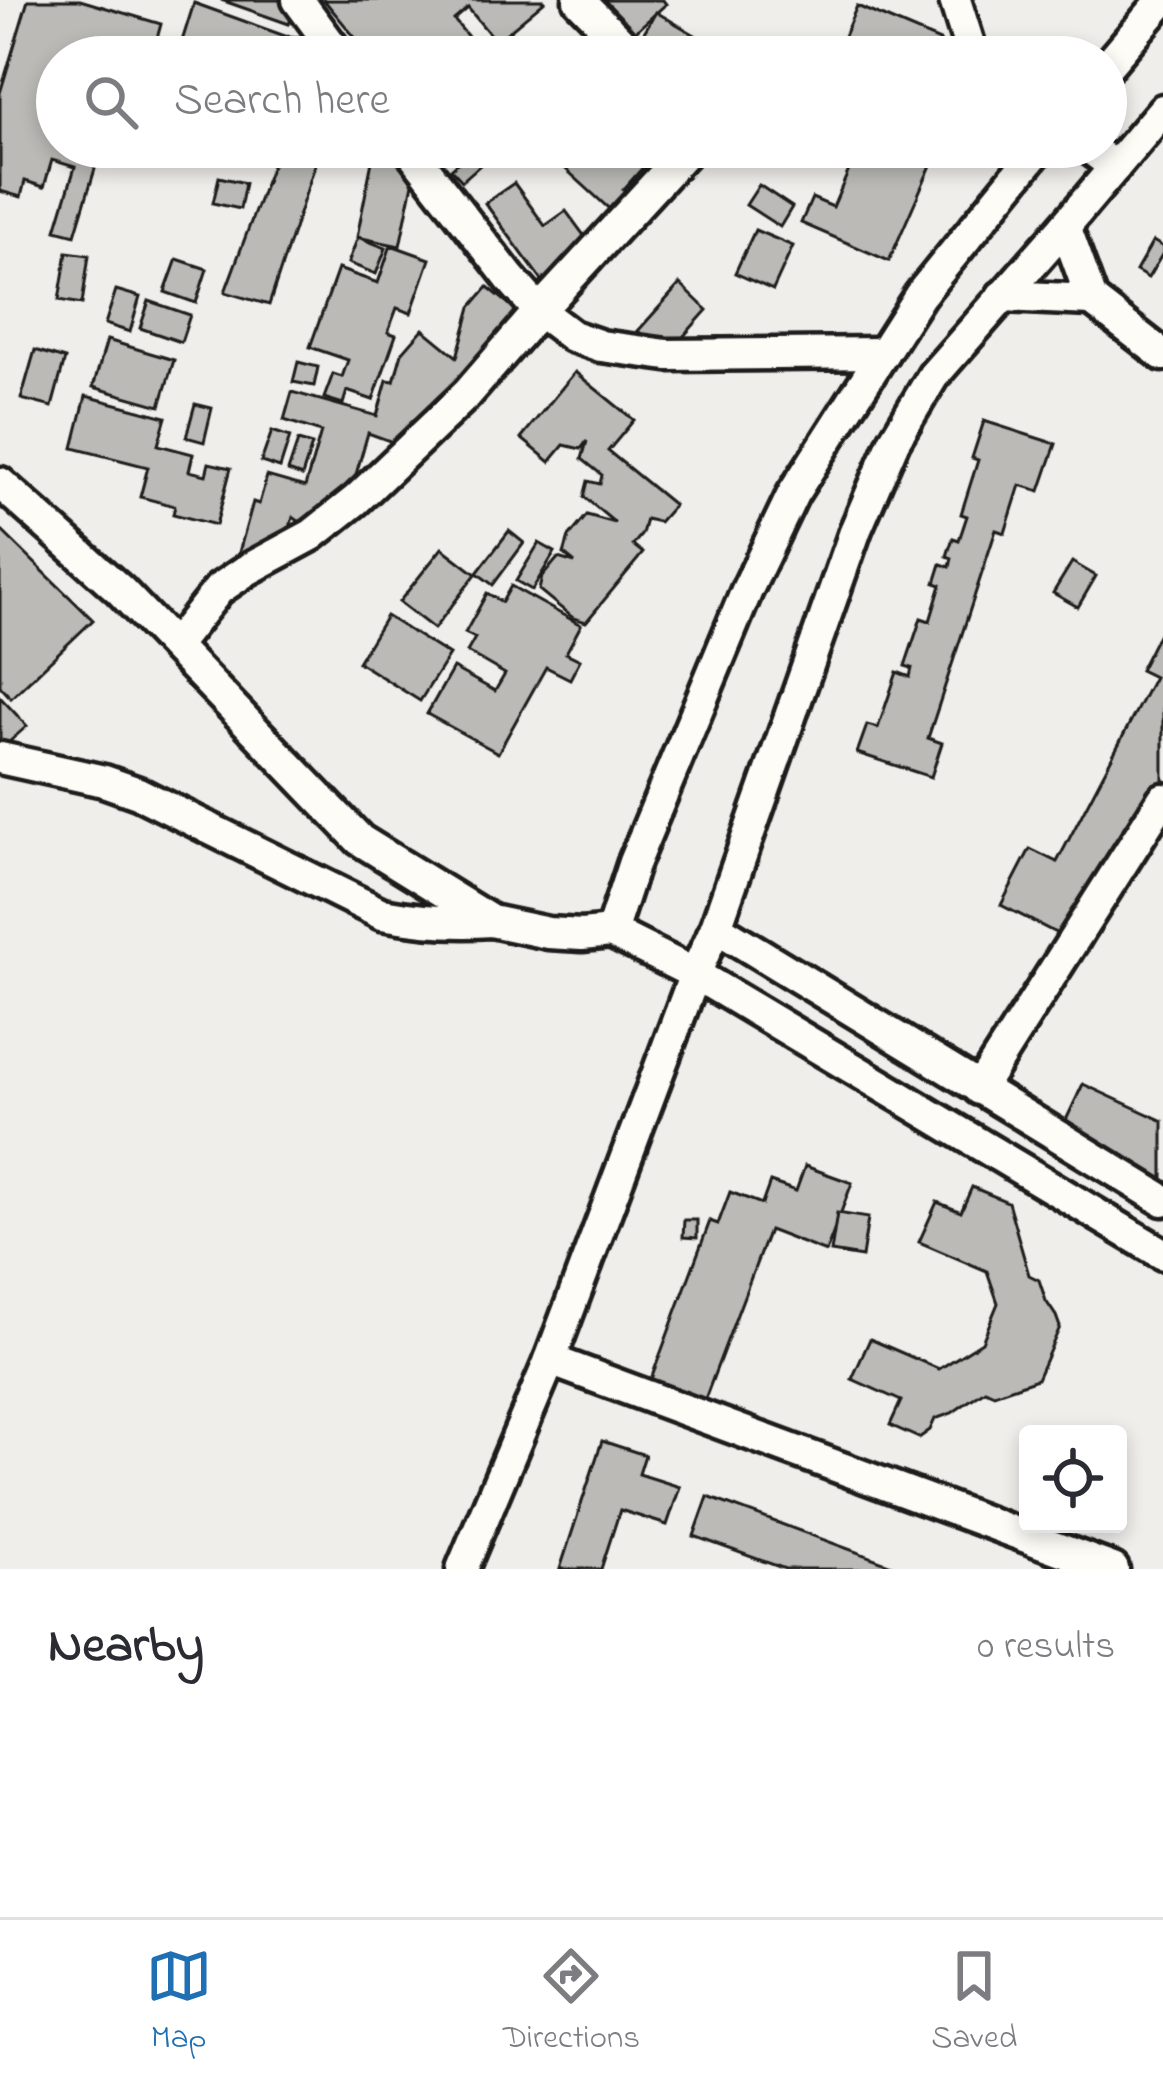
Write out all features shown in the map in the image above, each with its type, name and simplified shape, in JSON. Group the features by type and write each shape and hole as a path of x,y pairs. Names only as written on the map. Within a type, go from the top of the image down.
{"street":[{"path":"298,0 325,36"},
{"path":"579,0 614,36"},
{"path":"955,0 966,36"},
{"path":"1127,43 1163,0"},
{"path":"1127,153 1163,110"},
{"path":"423,168 538,311 572,336 601,346 667,355 883,352"},
{"path":"174,646 219,589 312,535 356,500 468,393 671,168"},
{"path":"611,932 634,862 747,590 793,494 920,295 1023,168"},
{"path":"462,1569 550,1360 716,927 856,529 894,440 933,376 1114,168"},
{"path":"1065,226 1092,300 1163,355"},
{"path":"1001,296 1092,300"},
{"path":"0,482 119,590 360,840 491,921"},
{"path":"0,758 138,793 382,914 458,924 491,921 548,933 611,932 695,974 1163,1254"},
{"path":"979,1089 1163,799"},
{"path":"716,927 1163,1200"},
{"path":"550,1360 1113,1569"}],"building":[{"path":"28,0 80,0 161,24 158,36 36,36 36,168 50,168 44,187 25,181 21,197 0,191 0,93"},
{"path":"221,0 298,0 289,24"},
{"path":"324,0 545,1 503,36 491,36 468,8 454,20 467,36 354,36"},
{"path":"592,0 663,0 666,4 630,36 624,36"},
{"path":"194,3 285,36 184,36"},
{"path":"857,6 928,36 844,36"},
{"path":"656,12 697,36 642,36"},
{"path":"75,168 95,168 75,235 56,230"},
{"path":"271,168 314,168 269,305 225,292"},
{"path":"371,168 416,168 400,246 357,237"},
{"path":"452,168 477,168 462,181"},
{"path":"565,168 642,168 623,190 631,198 616,215"},
{"path":"850,168 930,168 889,261 801,223 812,198 833,207"},
{"path":"219,177 245,183 240,209 213,203"},
{"path":"514,183 545,226 566,211 597,253 548,289 485,203"},
{"path":"759,185 792,207 780,227 746,205"},
{"path":"755,230 793,246 773,290 735,273"},
{"path":"358,237 386,248 376,274 348,263"},
{"path":"1153,241 1163,247 1163,253 1148,278 1136,271"},
{"path":"391,245 430,259 411,313 397,308 388,332 396,335 373,400 347,391 343,404 324,398 333,374 342,377 348,360 310,347 338,269 378,283"},
{"path":"67,252 89,255 82,304 59,300"},
{"path":"177,259 207,269 196,303 165,292"},
{"path":"680,284 707,310 666,356 638,331"},
{"path":"488,287 531,322 420,452 368,433 339,533 293,517 279,567 238,556 253,502 259,504 267,476 305,487 321,432 284,420 292,392 377,416 387,380 394,381 402,353 423,329 457,357 471,307"},
{"path":"116,290 140,297 130,332 105,324"},
{"path":"149,301 190,315 181,342 140,328"},
{"path":"107,340 174,360 160,406 93,387"},
{"path":"35,350 65,359 52,407 21,399"},
{"path":"298,362 318,367 314,386 293,382"},
{"path":"575,372 634,420 608,451 674,505 659,522 646,519 633,545 643,553 586,622 573,618 539,590 542,577 558,558 575,563 564,554 569,537 587,515 615,523 584,497 588,481 600,484 602,475 582,459 587,441 581,449 564,445 550,462 521,438"},
{"path":"86,396 166,417 158,445 193,454 189,471 206,475 209,463 231,468 216,525 173,514 175,506 140,497 148,467 73,448"},
{"path":"195,404 212,408 204,442 186,437"},
{"path":"984,421 1056,444 1040,491 1020,485 1005,533 996,530 928,738 942,743 931,777 857,753 867,725 878,728 897,672 910,677 912,668 905,666 921,618 930,621 941,585 935,583 941,564 950,567 952,558 947,556 953,538 959,540 967,516 961,514"},
{"path":"272,431 290,437 280,468 261,462"},
{"path":"298,441 312,445 302,476 288,471"},
{"path":"0,529 93,620 11,698 0,686"},
{"path":"509,531 524,543 493,585 477,573"},
{"path":"539,543 555,552 532,590 516,581"},
{"path":"442,548 476,574 434,629 399,602"},
{"path":"1072,562 1096,576 1078,607 1053,593"},
{"path":"511,586 581,625 566,653 580,660 570,679 546,667 498,753 427,714 453,668 495,691 505,674 467,652 475,638 465,633 487,593 502,602"},
{"path":"386,616 449,655 420,701 358,662"},
{"path":"1163,625 1163,808 1089,950 1001,905 1030,849 1057,862 1154,677 1140,670"},
{"path":"0,697 27,726 0,750"},
{"path":"1083,1084 1163,1121 1163,1184 1058,1137"},
{"path":"805,1166 852,1183 826,1252 769,1230 705,1399 651,1379 710,1221 718,1224 730,1192 762,1204 770,1182 796,1191"},
{"path":"972,1187 1008,1202 1029,1275 1039,1280 1060,1327 1037,1379 994,1394 985,1390 935,1419 919,1438 890,1425 901,1401 852,1379 870,1339 939,1369 982,1342 998,1303 987,1271 919,1242 937,1202 961,1212"},
{"path":"837,1213 868,1218 862,1257 831,1252"},
{"path":"684,1220 697,1220 697,1238 683,1237"},
{"path":"602,1441 645,1455 639,1474 680,1487 667,1525 620,1510 601,1569 560,1569"},
{"path":"708,1497 892,1565 890,1569 785,1569 694,1536"}]}
